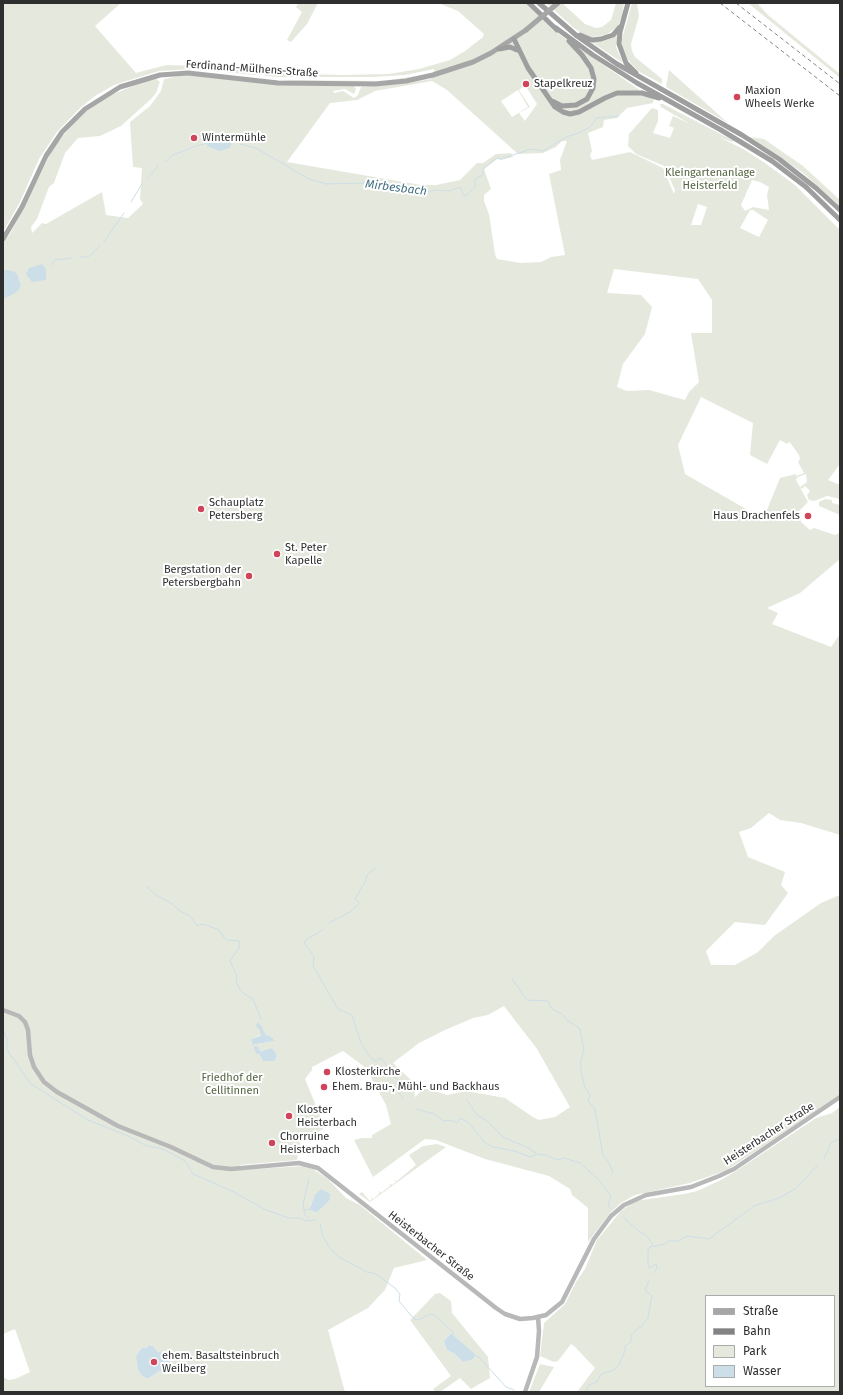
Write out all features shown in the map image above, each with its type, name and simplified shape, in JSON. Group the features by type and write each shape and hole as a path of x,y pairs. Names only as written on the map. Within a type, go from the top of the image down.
{"highway":[{"path":"530,3 586,59 592,72 594,84 587,99 576,105 562,106 550,100"},
{"path":"539,3 569,30 602,54 644,81 766,150 804,178 840,210"},
{"path":"627,5 619,38 621,53 626,63 644,81"},
{"path":"569,30 587,38 601,39 613,35 622,24"},
{"path":"556,28 614,69 772,161 806,187 840,220"},
{"path":"514,39 519,52 531,73 559,110 570,114 584,110 617,93 642,93 670,102"},
{"path":"499,49 507,47 519,52"}],"main road":[{"name":"Ferdinand-Mülhens-Straße","path":"3,240 18,214 46,156 62,132 79,114 97,100 133,82 160,75 188,73 278,83 357,84 390,82 433,75 456,69 499,49 526,30 558,3"},
{"name":"Heisterbacher Straße","path":"3,1010 19,1016 25,1022 28,1030 30,1055 34,1067 44,1082 57,1092 118,1126 171,1147 213,1167 231,1168 299,1163 318,1168 505,1314 520,1319 538,1317 552,1311 562,1302 594,1239 611,1216 624,1205 646,1195 691,1186 734,1169 840,1097"},
{"path":"525,1392 537,1357 539,1331 538,1317"}],"green space":[{"path":"3,3 121,3 95,26 136,73 166,65 201,66 258,72 255,75 193,69 159,71 114,85 95,96 80,108 57,132 39,159 19,204 3,232"},
{"path":"298,3 318,3 307,24 291,42 287,40 302,12 296,7"},
{"path":"438,3 526,3 553,30 654,100 653,103 627,108 617,118 604,120 603,127 588,133 592,151 590,155 592,160 630,152 663,168 674,194 675,190 664,166 636,154 628,146 629,134 652,108 658,110 658,121 653,133 670,138 674,128 669,126 673,116 690,124 661,107 660,104 663,104 734,141 732,142 719,137 745,150 765,163 795,185 840,230 840,464 828,480 840,485 840,499 827,496 814,501 809,500 807,495 810,491 805,486 802,489 800,487 807,482 806,474 798,477 797,480 796,476 796,480 808,502 799,511 801,522 810,530 814,528 835,535 840,533 840,559 800,593 767,608 778,613 772,624 831,647 840,634 840,835 801,823 780,820 769,813 751,828 739,832 748,857 785,872 781,885 788,893 765,925 735,922 706,951 711,965 735,965 758,952 774,936 821,903 840,895 840,1096 727,1170 690,1183 635,1195 621,1203 611,1212 588,1242 588,1208 572,1195 570,1189 549,1176 485,1159 436,1140 425,1139 373,1177 354,1140 372,1138 372,1135 391,1124 386,1105 366,1068 343,1051 312,1067 312,1070 305,1079 319,1113 323,1129 300,1142 297,1160 240,1165 240,1170 304,1166 313,1169 328,1179 346,1198 360,1205 427,1260 394,1268 385,1290 368,1308 328,1330 345,1392 3,1392 3,1377 9,1380 15,1379 30,1372 15,1329 3,1334 3,243 10,234 54,147 76,120 92,106 111,95 145,81 155,78 160,82 156,93 121,126 100,136 78,138 65,153 54,183 49,187 37,219 31,227 32,233 42,223 46,224 102,192 106,215 128,218 143,204 140,199 142,168 133,167 130,122 150,106 161,91 164,79 179,76 198,76 277,85 354,86 356,89 354,94 345,89 333,91 334,93 343,91 354,98 358,95 361,87 400,84 431,79 433,74 386,81 434,73 434,69 405,75 373,77 277,77 265,76 263,73 343,75 389,74 419,69 450,60 465,51 483,37 484,34 458,11","holes":["432,81 447,90 518,154 543,153 556,147 562,141 567,141 560,160 561,170 549,174 565,255 551,257 541,262 521,263 497,259 489,214 484,201 484,195 491,189 484,169 497,159 501,160 513,157 511,153 496,154 483,163 477,163 460,180 436,185 421,185 287,162 330,103 357,100 375,91","525,85 537,104 525,121 519,113 530,107 519,90","518,90 528,107 512,117 501,101","752,180 769,187 767,195 769,210 753,207 745,211 741,205","698,204 707,207 701,225 691,225","750,210 753,210 768,220 759,237 740,228","614,269 698,279 712,300 712,333 691,333 699,382 689,392 685,400 649,390 627,391 617,387 623,364 645,334 652,307 641,295 607,293","701,397 753,423 750,455 767,464 780,440 787,444 789,442 799,455 800,459 798,462 804,473 796,476 796,474 780,478 762,522 746,511 746,509 685,474 678,445","504,1006 537,1049 570,1107 555,1117 539,1120 505,1098 466,1091 447,1095 424,1088 415,1097 413,1082 393,1063 419,1043 473,1018 488,1015","263,1034 273,1038 274,1041 252,1045 251,1039","272,1048 277,1056 275,1061 263,1061 258,1052","321,1189 330,1193 330,1200 315,1213 310,1206 315,1194","148,1345 153,1346 158,1352 167,1352 171,1359 166,1370 158,1372 148,1379 142,1376 138,1370 136,1358 137,1354 142,1348 147,1348"]},
{"path":"546,3 562,3 585,24 596,28 602,27 611,20 616,3 624,3 622,17 617,27 606,35 592,37 581,33"},
{"path":"632,3 637,3 639,16 631,44 632,51 635,57 662,79 662,84 638,71 627,59 622,46 622,39"},
{"path":"748,3 757,3 768,15 840,74 840,78"},
{"path":"618,32 616,47 623,63 590,41"},
{"path":"669,70 728,123 666,87"},
{"path":"278,80 381,81 304,82"},
{"path":"750,137 764,139 803,166 840,200 840,206 802,172"},
{"path":"825,499 832,500 832,503 840,505 840,515 819,506 819,502"},
{"path":"840,1107 840,1392 577,1392 595,1368 574,1346 571,1344 558,1361 554,1362 540,1356 544,1323 565,1304 576,1282 585,1269 597,1240 621,1211 635,1201 697,1191 721,1180 816,1118 832,1113"},
{"path":"437,1144 446,1147 370,1202 359,1194 362,1192 370,1201 372,1199 370,1197 373,1199 379,1194 379,1191 381,1193 390,1186 390,1183 392,1185 396,1182 394,1180 397,1181 416,1165 409,1155 423,1146"},
{"path":"440,1293 451,1301 452,1313 488,1357 490,1378 471,1389 460,1378 440,1392 436,1392 433,1389 451,1376 410,1320 435,1294","holes":["451,1333 470,1350 463,1362 455,1354 447,1350 444,1341"]},
{"path":"540,1364 554,1367 539,1392 529,1392"}],"water":[{"path":"222,132 230,134 233,138 230,148 219,151 207,146 209,136"},
{"path":"42,264 46,269 46,280 32,282 26,274 29,268"},
{"path":"6,270 13,271 17,274 21,286 17,292 3,299 3,272"},
{"path":"265,1034 273,1038 274,1041 252,1045 251,1039"},
{"path":"272,1048 277,1056 275,1061 263,1061 258,1052"},
{"path":"321,1189 330,1193 330,1200 316,1213 311,1210 310,1207 315,1194"},
{"path":"451,1333 475,1354 473,1359 463,1362 455,1354 447,1350 444,1341"},
{"name":"ehem. Basaltsteinbruch Weilberg","path":"148,1345 153,1346 158,1352 167,1352 171,1358 169,1366 166,1370 158,1372 148,1379 142,1376 138,1370 136,1358 137,1354 142,1348 147,1348"}],"waterway":[{"name":"Mirbesbach","path":"240,144 256,148 309,179 326,184 364,183 403,187 411,191 418,189 430,192 434,190 449,191 460,187 464,196 475,187 475,179 483,175 483,169 497,158 501,159 531,149 543,151 566,137 579,133 590,127 597,118 618,116"},
{"name":"Mirbesbach","path":"165,162 173,155 208,143"},
{"name":"Mirbesbach","path":"147,179 158,166"},
{"name":"Mirbesbach","path":"131,202 142,184"},
{"name":"Mirbesbach","path":"104,242 124,213"},
{"name":"Mirbesbach","path":"80,257 88,257 100,246"},
{"name":"Mirbesbach","path":"51,265 55,260 72,258"},
{"path":"329,923 350,912 358,905 359,902 355,899 365,882 367,875 376,868"},
{"path":"146,886 157,896 171,903 180,911 190,916 197,926 203,924 219,930 226,940 239,941 239,948 230,961 237,976 236,981 239,988 244,994 253,999 261,1019"},
{"path":"324,929 306,940 304,943 314,956 313,966 338,1009 352,1015 361,1043 370,1057 375,1061 381,1058 398,1081 398,1091 403,1099"},
{"path":"512,979 527,1000 548,1001 552,1009 562,1014 567,1020 580,1029 584,1051 581,1060 581,1072 585,1088 590,1095 588,1101 595,1109 603,1156 609,1163 613,1173"},
{"path":"258,1025 261,1029"},
{"path":"3,1030 7,1039 7,1050 31,1084 88,1120 128,1136 147,1146 160,1148 169,1152 185,1161 193,1174 234,1192 266,1210 289,1218 300,1218 306,1221 316,1220"},
{"path":"256,1048 258,1052"},
{"path":"467,1100 476,1114 487,1121 503,1137 529,1148 536,1153"},
{"path":"416,1109 434,1114 444,1121 451,1120 457,1123 460,1118 469,1123 485,1143 493,1147 514,1151 531,1157 537,1154 545,1155 557,1160 564,1158 580,1163 597,1178 611,1196 608,1206 611,1209"},
{"path":"824,1159 831,1142 837,1141 840,1137"},
{"path":"653,1273 657,1268 656,1264 649,1268 648,1250 650,1247 666,1244 668,1241 678,1241 687,1236 709,1239 754,1206 779,1198 795,1189 818,1165"},
{"path":"309,1179 303,1204 304,1210 311,1209"},
{"path":"304,1211 305,1215 309,1219"},
{"path":"624,1218 640,1232 646,1235 653,1245"},
{"path":"320,1224 323,1237 331,1250 339,1257 367,1272 376,1274 395,1288 400,1294 399,1301 414,1319 418,1320 431,1314 434,1315 453,1332 453,1336"},
{"path":"585,1392 589,1385 597,1382 601,1374 614,1370 618,1366 625,1351 625,1346 631,1342 631,1336 648,1318 652,1296 645,1290 649,1281"},
{"path":"473,1355 479,1357 506,1387 514,1390"}],"railway":[{"path":"720,3 840,96"},
{"path":"736,3 840,84"}],"place":[{"name":"Stapelkreuz","path":"526,84"},
{"name":"Maxion Wheels Werke","path":"737,97"},
{"name":"Wintermühle","path":"194,138"},
{"name":"Schauplatz Petersberg","path":"201,509"},
{"name":"Haus Drachenfels","path":"808,516"},
{"name":"St. Peter Kapelle","path":"277,554"},
{"name":"Bergstation der Petersbergbahn","path":"249,576"},
{"name":"Klosterkirche","path":"327,1072"},
{"name":"Ehem. Brau-, Mühl- und Backhaus","path":"324,1087"},
{"name":"Kloster Heisterbach","path":"289,1116"},
{"name":"Chorruine Heisterbach","path":"272,1143"},
{"name":"ehem. Basaltsteinbruch Weilberg","path":"154,1362"}],"park label":[{"name":"Kleingartenanlage Heisterfeld","path":"710,179"},
{"name":"Friedhof der Cellitinnen","path":"232,1084"}]}
